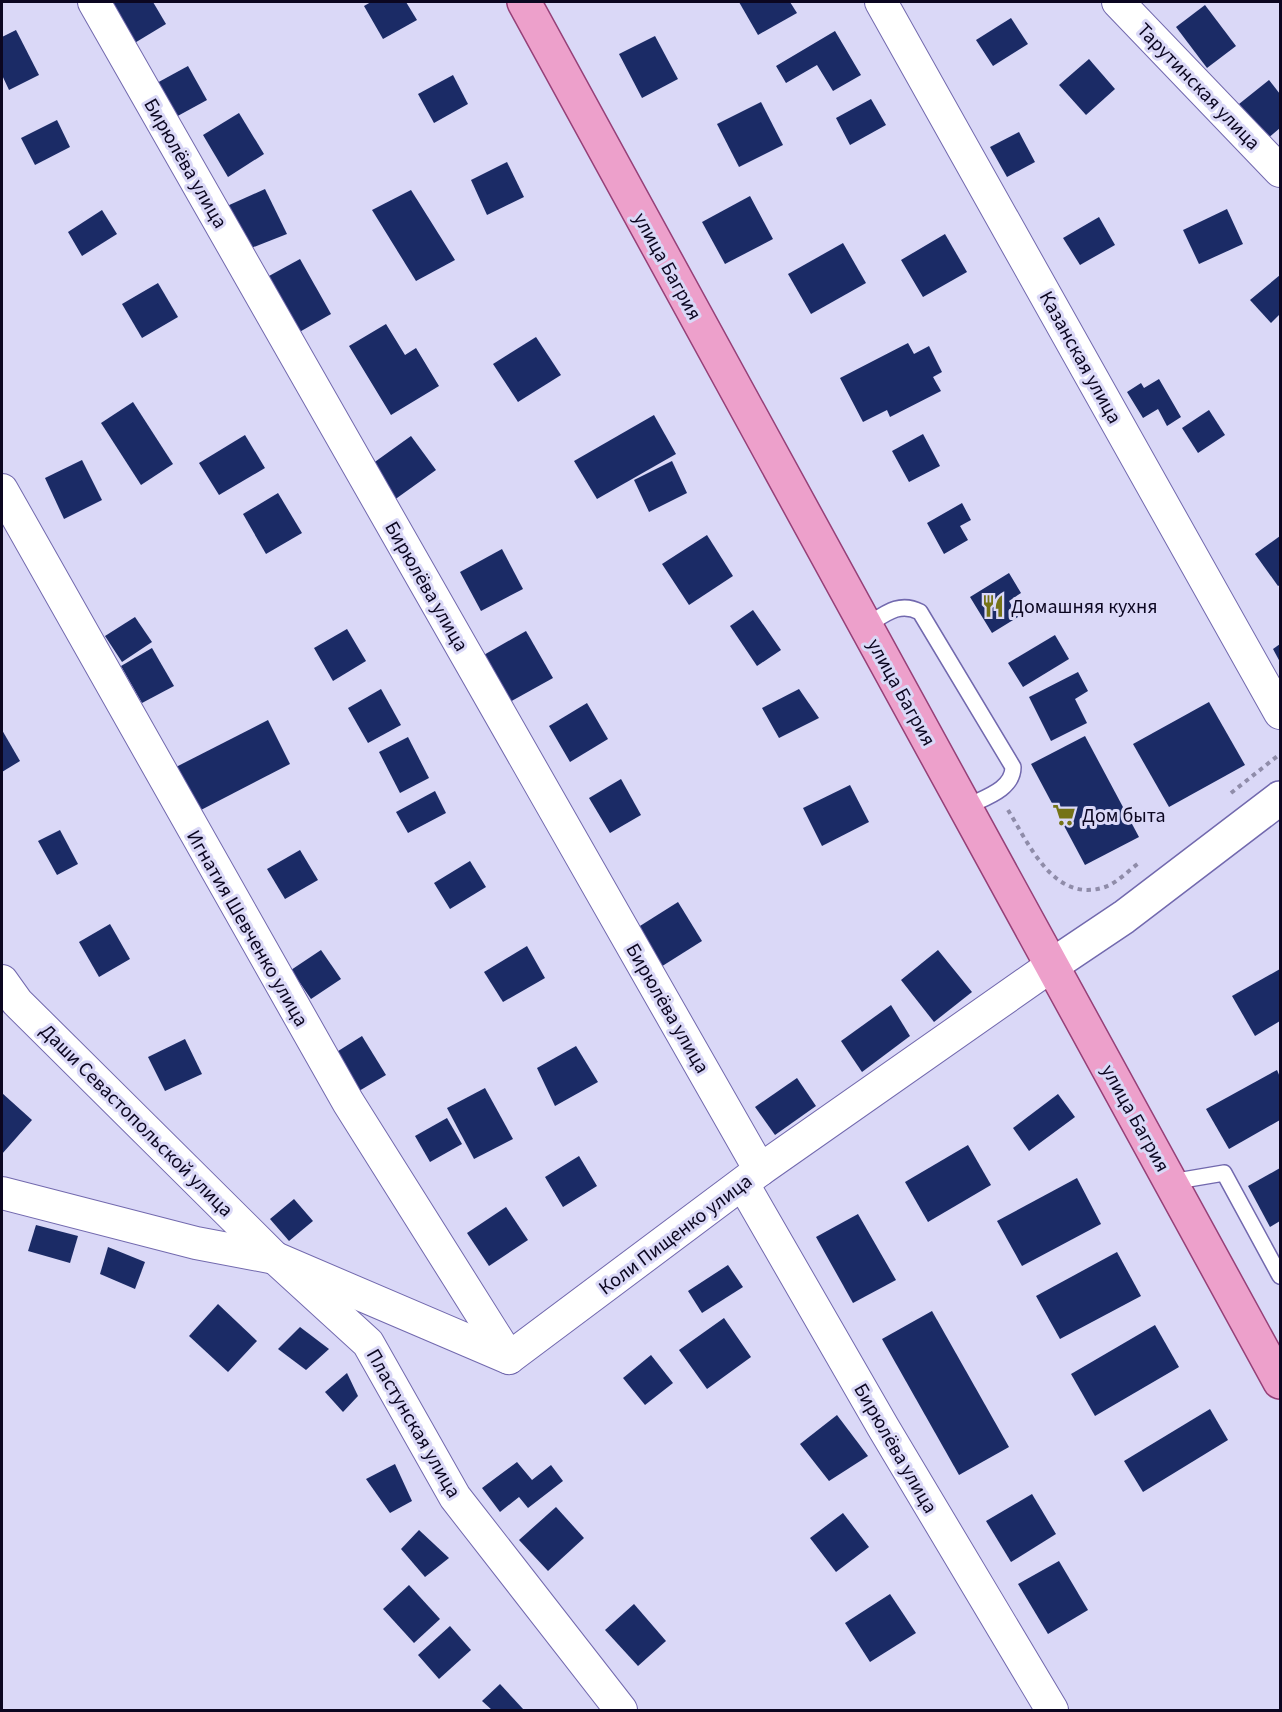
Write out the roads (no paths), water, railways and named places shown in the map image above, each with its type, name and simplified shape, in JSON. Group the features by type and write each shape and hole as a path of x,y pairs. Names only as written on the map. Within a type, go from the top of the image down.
{"main road":[{"name":"улица Багрия","path":"531,3 866,626 1281,1382"},
{"path":"1052,966 1124,917 1281,798"}],"street":[{"name":"Бирюлёва улица","path":"94,2 752,1177 883,1427 1052,1710"},
{"name":"Казанская улица","path":"881,2 1281,713"},
{"name":"Тарутинская улица","path":"1118,2 1281,171"},
{"name":"Игнатия Шевченко улица","path":"2,490 348,1102 509,1358"},
{"name":"Коли Пищенко улица","path":"509,1358 752,1177 1052,966"},
{"name":"Даши Севастопольской улица","path":"2,981 17,1002 275,1258"},
{"path":"2,1193 196,1243 275,1258 509,1358"},
{"name":"Пластунская улица","path":"275,1258 368,1343 455,1497 621,1710"}],"lane":[{"path":"866,626 898,606 910,606 920,612 1013,768 1013,776 1008,784 966,807"},
{"path":"1171,1182 1224,1173 1281,1276"}],"place":[{"name":"Домашняя кухня","path":"993,606"},
{"name":"Дом быта","path":"1064,815"}]}
